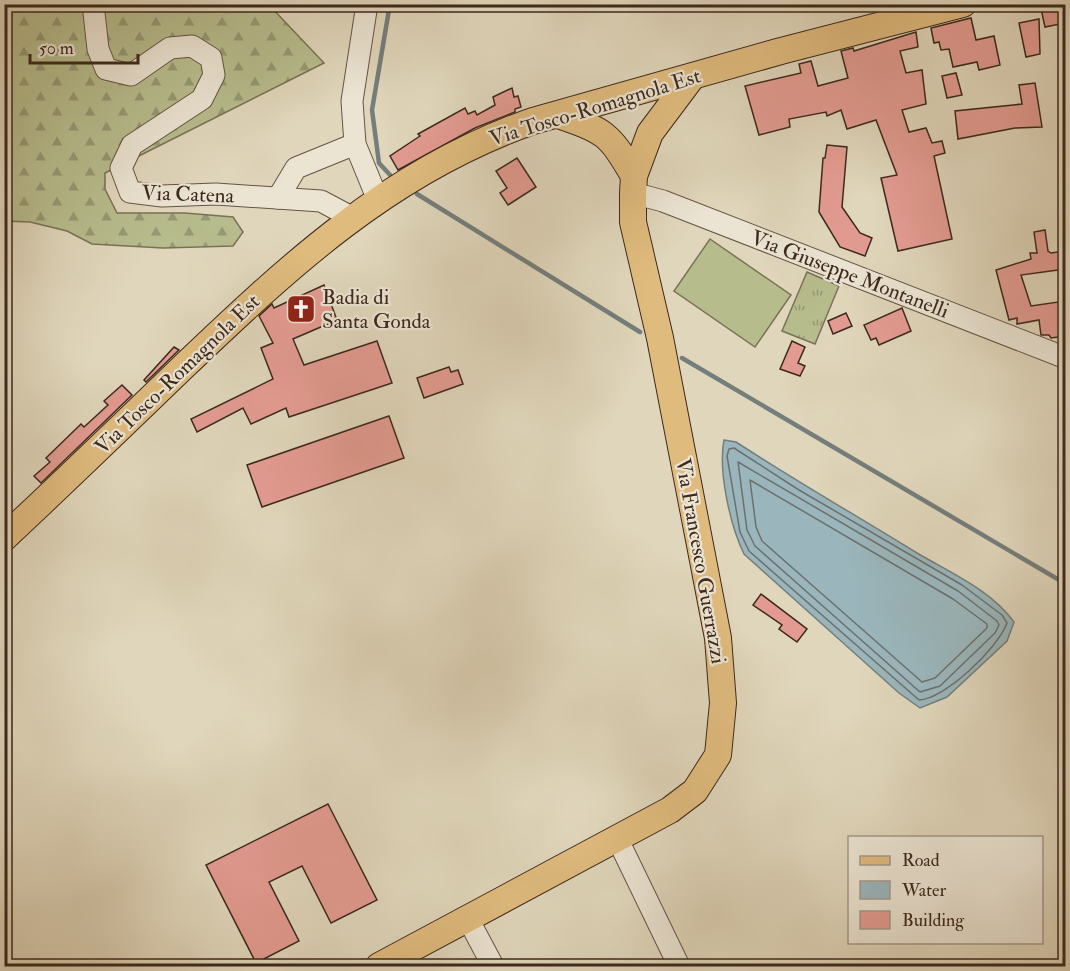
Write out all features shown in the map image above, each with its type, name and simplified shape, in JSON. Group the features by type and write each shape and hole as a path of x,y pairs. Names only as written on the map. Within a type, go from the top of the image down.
{"main road":[{"name":"Via Tosco-Romagnola Est","path":"4,538 261,292 353,218 435,165 512,129 792,48 963,4"},
{"name":"Via Francesco Guerrazzi","path":"379,966 405,959 468,919 670,810 695,791 718,755 723,703 718,638 660,338 633,222 633,185 650,133 692,77"},
{"path":"622,96 650,133"},
{"path":"616,145 616,121 622,96"},
{"name":"Via Francesco Guerrazzi","path":"558,115 596,128 616,145 633,185"}],"street":[{"name":"Via Catena","path":"93,4 98,49 106,69 131,75 170,48 192,46 211,58 214,75 202,99 132,145 121,168 130,192 162,196 216,194 321,201 353,218"},
{"path":"367,4 352,101 355,144 378,200"},
{"path":"278,198 297,168 355,144"},
{"name":"Via Giuseppe Montanelli","path":"633,185 663,201 1065,358"},
{"path":"617,837 679,966"},
{"path":"468,919 493,966"}],"green space":[{"path":"5,5 269,5 324,63 105,173 105,189 117,213 185,213 233,217 243,232 233,246 163,248 92,244 67,231 30,222 5,221"},
{"path":"710,239 791,295 755,347 674,291"},
{"path":"807,272 839,286 815,344 782,331"}],"water":[{"path":"724,440 736,442 982,591 1014,622 1007,641 947,697 920,708 899,693 744,554 726,498 723,467"}],"building":[{"path":"1040,4 1065,4 1065,23 1045,27"},
{"path":"971,18 976,40 994,36 1000,65 979,70 977,62 953,67 949,49 941,50 939,42 934,43 931,28"},
{"path":"1039,19 1040,54 1026,57 1019,23"},
{"path":"916,32 918,47 900,51 906,73 922,70 926,104 902,110 909,132 926,128 932,143 942,141 945,153 934,156 952,239 898,251 881,178 897,175 876,120 847,129 841,110 827,116 826,112 789,119 790,127 759,135 745,86 801,73 799,64 811,61 818,86 848,78 841,51 853,48 854,51"},
{"path":"956,73 962,95 947,98 942,76"},
{"path":"1035,83 1042,127 1015,128 958,139 955,111 1022,104 1019,85"},
{"path":"512,88 514,97 518,96 521,107 515,109 515,112 475,128 398,170 390,156 420,136 418,134 465,108 468,114 475,111 477,115 495,105 493,97"},
{"path":"827,145 847,147 842,207 860,233 872,238 865,256 840,247 819,212 823,158 825,158"},
{"path":"517,158 536,187 508,205 500,193 507,188 496,171"},
{"path":"1045,230 1048,251 1051,253 1065,251 1065,269 1021,275 1031,306 1065,301 1065,336 1051,338 1049,335 1041,335 1039,320 1017,324 1017,318 1009,320 996,270 1031,259 1030,253 1037,253 1034,232"},
{"path":"324,285 337,320 293,339 304,365 377,341 392,383 289,417 286,408 251,424 243,408 197,432 191,419 273,379 261,348 273,343 259,316 272,304 274,308"},
{"path":"902,308 911,331 879,345 876,338 871,340 864,325"},
{"path":"846,313 852,326 833,334 828,321"},
{"path":"792,341 805,347 798,363 805,366 800,376 780,369"},
{"path":"174,347 179,350 146,382 144,380"},
{"path":"449,367 451,372 458,370 463,384 424,398 417,378"},
{"path":"122,385 132,395 41,483 34,476 50,462 46,458 81,424 84,427 108,405 104,401"},
{"path":"389,416 404,458 262,507 247,465"},
{"path":"761,594 807,629 797,642 779,629 782,625 753,605"},
{"path":"328,804 377,900 331,923 302,866 269,882 299,941 256,963 206,865"}],"waterway":[{"path":"390,4 372,110 379,163 391,176"},
{"path":"417,194 640,332"},
{"path":"682,358 1066,584"}],"place":[{"name":"Badia di Santa Gonda","path":"301,309"}]}
